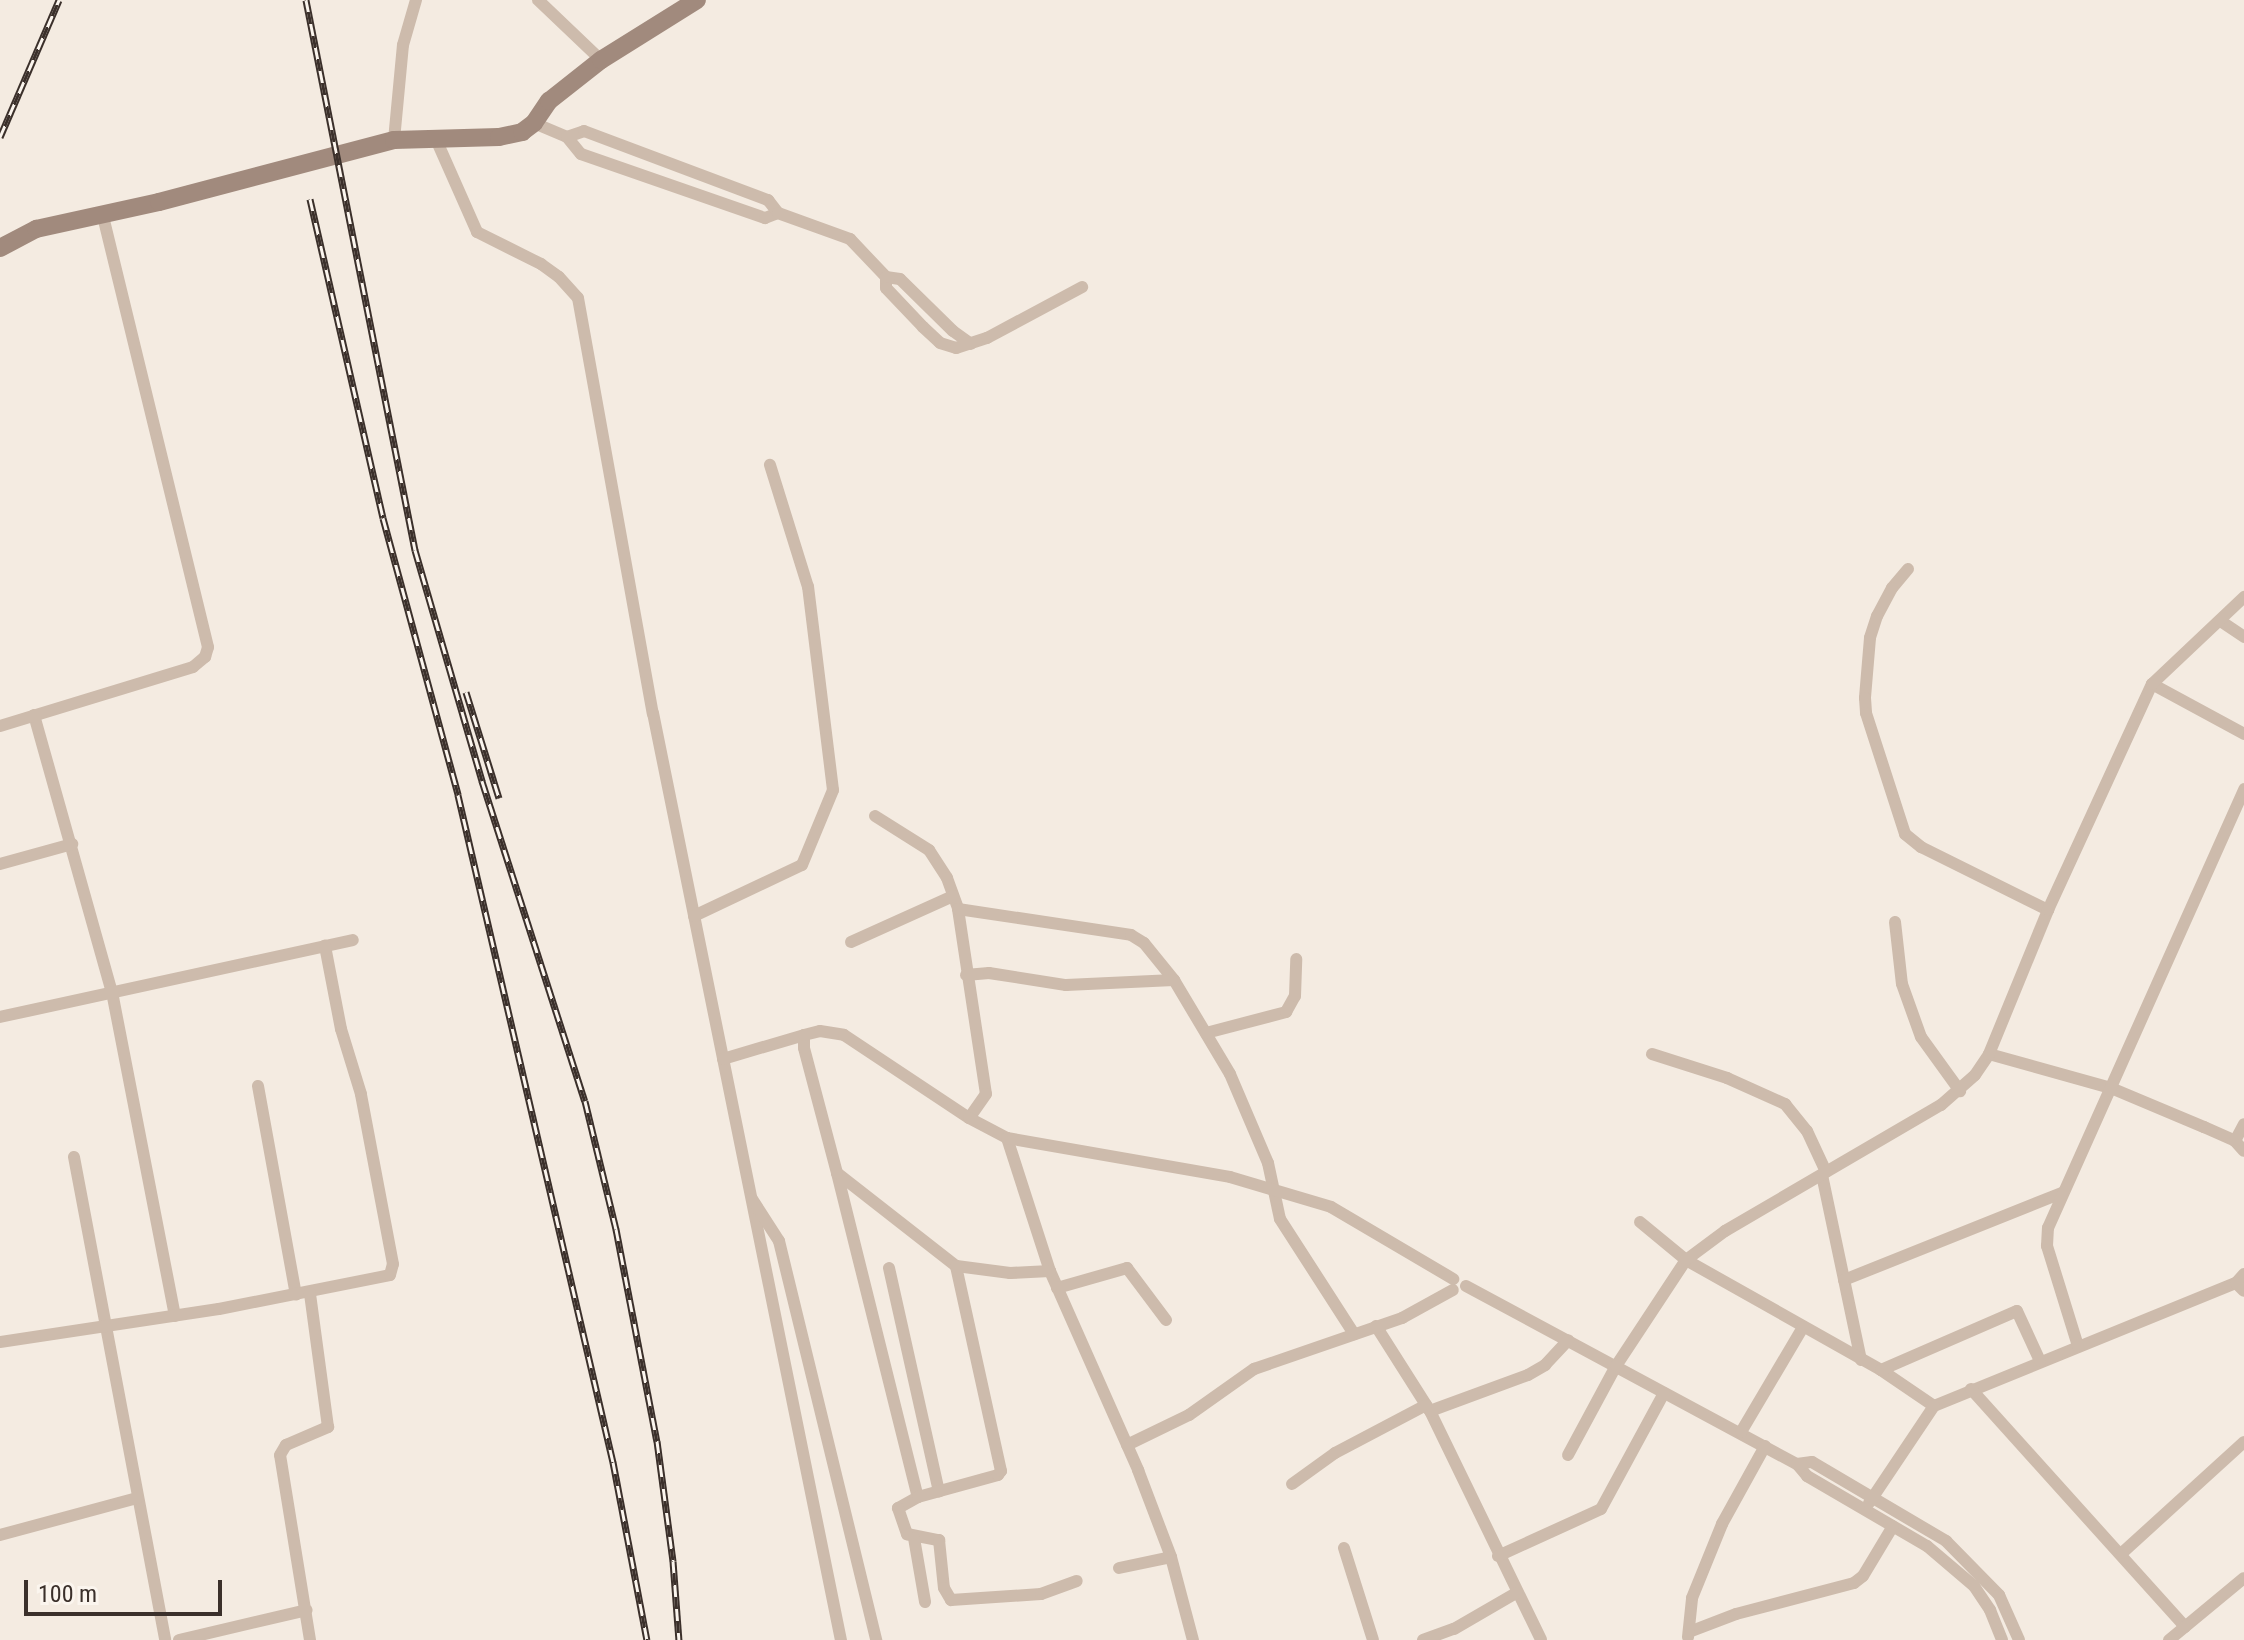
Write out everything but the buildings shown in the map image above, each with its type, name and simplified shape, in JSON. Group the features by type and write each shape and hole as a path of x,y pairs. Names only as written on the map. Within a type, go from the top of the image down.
{"street":[{"path":"394,140 403,45 416,0"},
{"path":"538,0 601,60"},
{"path":"0,248 36,229 103,216 348,155 394,140 499,137 522,132 534,123 549,101 601,60 697,0"},
{"path":"534,123 567,137 581,154 765,218 778,213"},
{"path":"567,137 584,131 768,200 778,213 850,239 886,277 900,279 953,331 971,344 1082,287"},
{"path":"435,137 477,232 541,264 559,277 578,298 653,713 841,1640"},
{"path":"0,726 193,667 205,657 208,647 103,216"},
{"path":"694,916 802,865 833,790 808,587 770,465"},
{"path":"1908,569 1892,588 1877,616 1870,638 1865,698 1866,713 1905,834 1921,847 2048,910"},
{"path":"1568,1455 1616,1366 1686,1260 1709,1240 1960,1091 1989,1054 2048,910 2152,684 2222,622 2244,597"},
{"path":"2222,622 2244,637"},
{"path":"2152,684 2244,734"},
{"path":"34,715 112,992 175,1316"},
{"path":"2078,1346 2047,1246 2048,1228 2244,789"},
{"path":"875,816 929,850 956,902 986,1094 969,1118"},
{"path":"0,864 72,844"},
{"path":"851,942 956,902 1131,935 1144,943 1174,980 1206,1033 1251,1117 1268,1163 1280,1219 1354,1334"},
{"path":"1895,922 1902,984 1921,1037 1960,1091"},
{"path":"0,1017 353,940"},
{"path":"0,1342 175,1316 386,1277 393,1264 361,1094 341,1029 325,946"},
{"path":"1206,1033 1286,1012 1295,996 1296,959"},
{"path":"966,975 989,973 1066,985 1174,980"},
{"path":"723,1059 820,1031 844,1035 969,1118 1007,1138 1230,1177 1331,1207 1458,1285 1568,1340 1797,1464 1807,1476 1953,1565 1990,1610 2002,1640"},
{"path":"804,1035 804,1048 918,1497"},
{"path":"1652,1054 1727,1078 1785,1104 1807,1131 1824,1173 1861,1360"},
{"path":"1989,1054 2111,1088 2239,1146 2244,1124"},
{"path":"258,1086 296,1295"},
{"path":"1007,1138 1050,1271 1127,1445 1171,1557 1193,1640"},
{"path":"74,1157 165,1640"},
{"path":"837,1173 956,1266 1010,1273 1050,1271"},
{"path":"1844,1280 2062,1193"},
{"path":"751,1198 779,1241 876,1640"},
{"path":"1640,1222 1686,1260 1881,1370 1934,1406"},
{"path":"956,1266 1002,1464 998,1475 918,1497 898,1508 907,1534 914,1538 939,1540 944,1588 951,1600 1041,1594 1077,1581"},
{"path":"889,1268 939,1491"},
{"path":"1057,1288 1127,1268 1166,1320"},
{"path":"1865,1509 1934,1406 2241,1283"},
{"path":"1127,1445 1221,1396 1254,1369 1424,1308 1458,1285"},
{"path":"310,1293 328,1427 286,1445 280,1455 310,1640"},
{"path":"1881,1370 2017,1311 2040,1361"},
{"path":"1376,1326 1428,1408 1541,1640"},
{"path":"1741,1432 1803,1327"},
{"path":"1292,1484 1335,1453 1428,1408 1528,1375 1545,1365 1568,1340"},
{"path":"1971,1389 2122,1553 2185,1627"},
{"path":"1498,1556 1601,1509 1664,1393"},
{"path":"2122,1553 2244,1442"},
{"path":"1688,1636 1692,1598 1722,1524 1765,1446"},
{"path":"1797,1464 1812,1462 1838,1476 1961,1554 1999,1595 2019,1640"},
{"path":"1830,1490 1838,1476"},
{"path":"0,1535 137,1498"},
{"path":"1688,1636 1736,1614 1854,1583 1863,1576 1893,1526"},
{"path":"914,1538 925,1602"},
{"path":"1344,1548 1373,1640"},
{"path":"1953,1565 1961,1554"},
{"path":"1119,1568 1171,1557"},
{"path":"2169,1640 2243,1580"},
{"path":"1423,1640 1454,1629 1516,1593"},
{"path":"179,1640 307,1610"}],"railway":[{"path":"0,137 59,0"},
{"path":"306,0 415,550 482,781 585,1101 616,1229 657,1441 673,1561 679,1640"},
{"path":"310,199 383,518 458,795 613,1462 647,1640"},
{"path":"466,692 499,798"}]}
